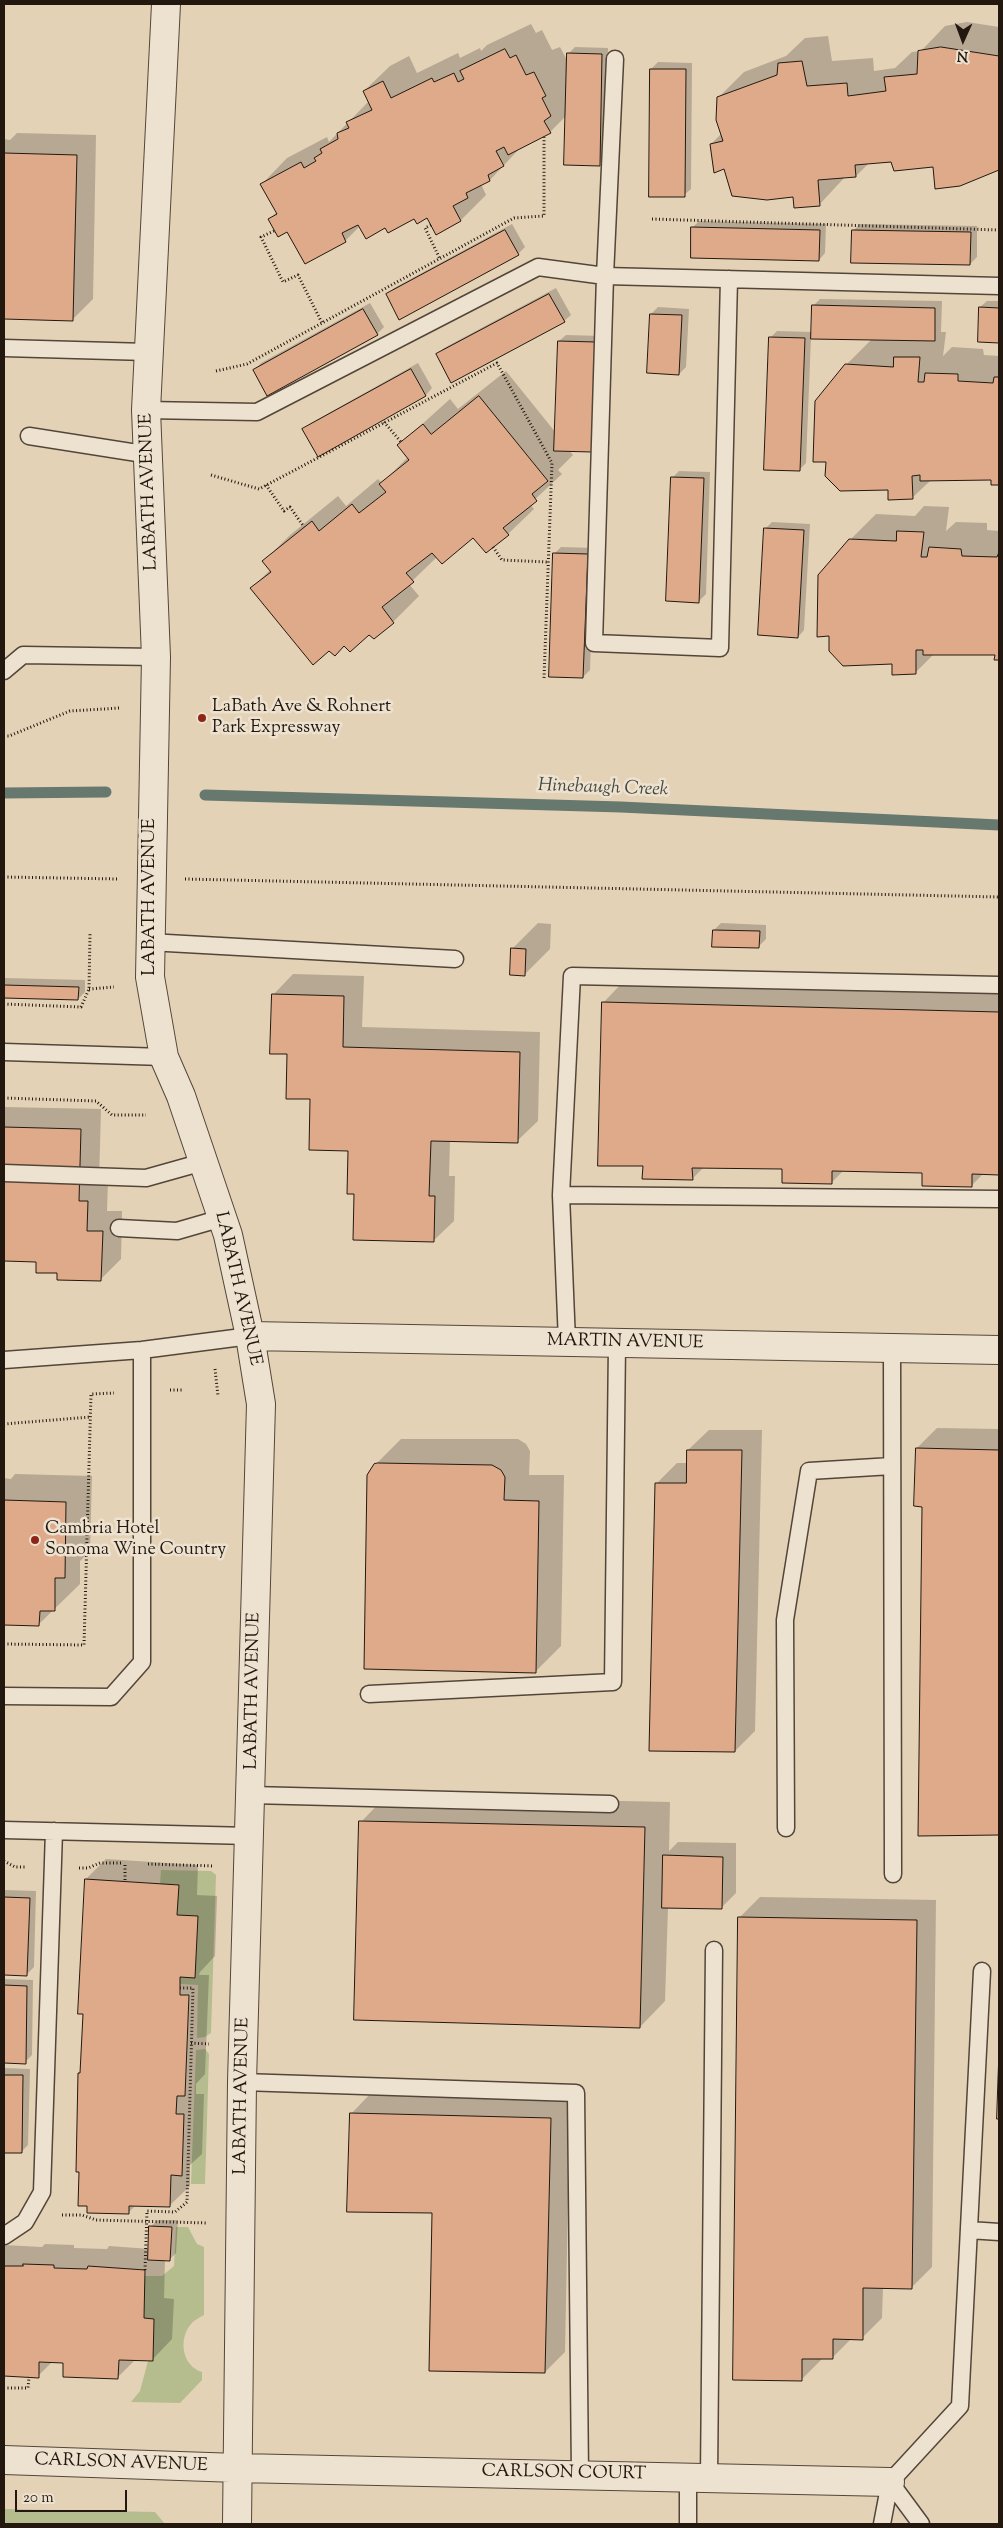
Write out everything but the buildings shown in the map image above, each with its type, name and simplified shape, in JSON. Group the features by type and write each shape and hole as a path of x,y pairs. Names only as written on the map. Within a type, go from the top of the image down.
{"street":[{"name":"LABATH AVENUE","path":"166,4 146,410 150,455 156,657 150,844 150,978 164,1057 181,1096 228,1235 250,1336 261,1404 242,2082 236,2524"},
{"name":"MARTIN AVENUE","path":"250,1336 892,1348 998,1346"},
{"name":"CARLSON AVENUE","path":"4,2460 238,2468"},
{"name":"CARLSON COURT","path":"238,2468 890,2482"}],"lane":[{"path":"615,59 605,276 594,643 720,648 729,279"},
{"path":"146,410 256,412 538,266 605,276 999,286"},
{"path":"4,348 148,352"},
{"path":"29,436 150,455"},
{"path":"4,670 23,655 156,657"},
{"path":"150,942 455,959"},
{"path":"567,1342 561,1195 572,976 999,985"},
{"path":"4,1052 164,1057"},
{"path":"4,1173 146,1178 203,1162"},
{"path":"561,1195 999,1199"},
{"path":"119,1228 177,1231 222,1218"},
{"path":"4,1360 142,1350 250,1336"},
{"path":"369,1694 613,1682 617,1344"},
{"path":"892,1348 892,1874"},
{"path":"4,1696 111,1698 142,1662 142,1350"},
{"path":"786,1828 785,1620 809,1471 892,1466"},
{"path":"251,1795 610,1804"},
{"path":"4,1830 250,1836"},
{"path":"4,2236 25,2222 42,2192 54,1831"},
{"path":"688,2524 699,2477 714,1950"},
{"path":"882,2524 890,2482 960,2406 982,1972"},
{"path":"242,2082 576,2093 580,2474"},
{"path":"969,2230 999,2232"},
{"path":"890,2482 921,2524"}],"path":[{"path":"216,372 247,364 514,218 544,216 544,137"},
{"path":"652,219 999,230"},
{"path":"431,225 425,228 440,259"},
{"path":"274,231 261,237 283,282 298,275 322,323"},
{"path":"211,475 259,489 497,362 552,463 544,678"},
{"path":"384,422 401,442"},
{"path":"266,485 284,511 290,507 304,527"},
{"path":"493,547 502,560 548,562"},
{"path":"4,736 9,736 70,711 120,708"},
{"path":"4,877 106,880 150,878 246,882 999,897"},
{"path":"4,1004 81,1007 89,989 90,934"},
{"path":"89,989 114,988"},
{"path":"4,1098 96,1100 112,1115 146,1115"},
{"path":"4,1424 90,1417 84,1645 4,1644"},
{"path":"4,1861 15,1867 52,1868 88,1868 100,1863 135,1864"},
{"path":"125,1864 125,1880"},
{"path":"144,1864 220,1866"},
{"path":"145,2270 147,2211 175,2212 187,2202 193,1988 180,1988"},
{"path":"191,2042 215,2044"},
{"path":"30,2213 82,2216 96,2220 210,2223"},
{"path":"4,2388 28,2388 28,2377"}],"green space":[{"path":"161,1870 211,1871 216,1875 211,2033 205,2037 197,2038 198,1985 180,1984 180,1977 195,1977 198,1916 177,1915 178,1885 160,1884"},
{"path":"205,2049 209,2054 205,2184 191,2184 196,2050"},
{"path":"176,2227 188,2227 197,2244 204,2247 204,2315 191,2324 184,2337 183,2344 186,2358 195,2369 202,2372 202,2380 180,2403 131,2402 140,2391 148,2361 153,2361 154,2319 144,2318 145,2276 162,2276 174,2266"},
{"path":"4,2509 155,2512 165,2524 4,2524"}],"waterway":[{"name":"Hinebaugh Creek","path":"4,793 106,792"},
{"name":"Hinebaugh Creek","path":"205,795 621,807 999,825"}],"place":[{"name":"LaBath Ave & Rohnert Park Expressway","path":"202,718"},
{"name":"Cambria Hotel Sonoma Wine Country","path":"35,1540"}]}
